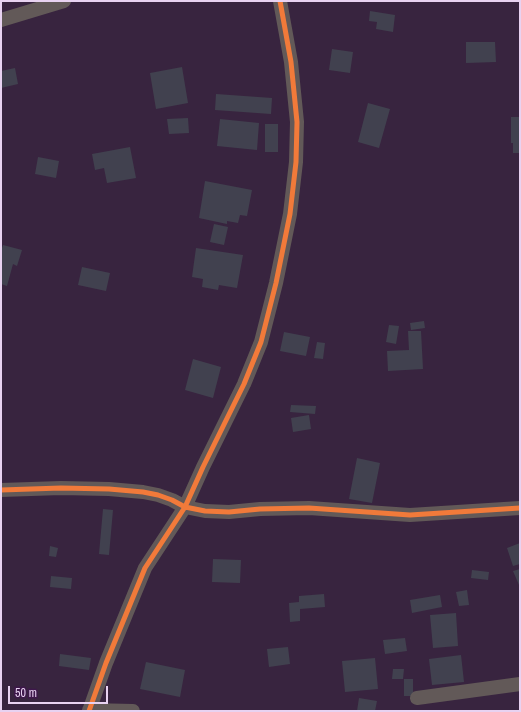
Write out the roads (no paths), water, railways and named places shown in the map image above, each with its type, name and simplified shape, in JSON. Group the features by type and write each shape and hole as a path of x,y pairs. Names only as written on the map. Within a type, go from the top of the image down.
{"street":[{"path":"1,20 64,1"},
{"path":"133,711 89,711 106,663 144,568 185,507 244,384 261,342 276,283 290,214 296,162 297,122 291,62 280,1"},
{"path":"1,490 61,488 109,489 142,492 158,495 185,507 205,511 229,512 260,509 309,508 410,514 520,508"},
{"path":"417,698 520,684"}]}
